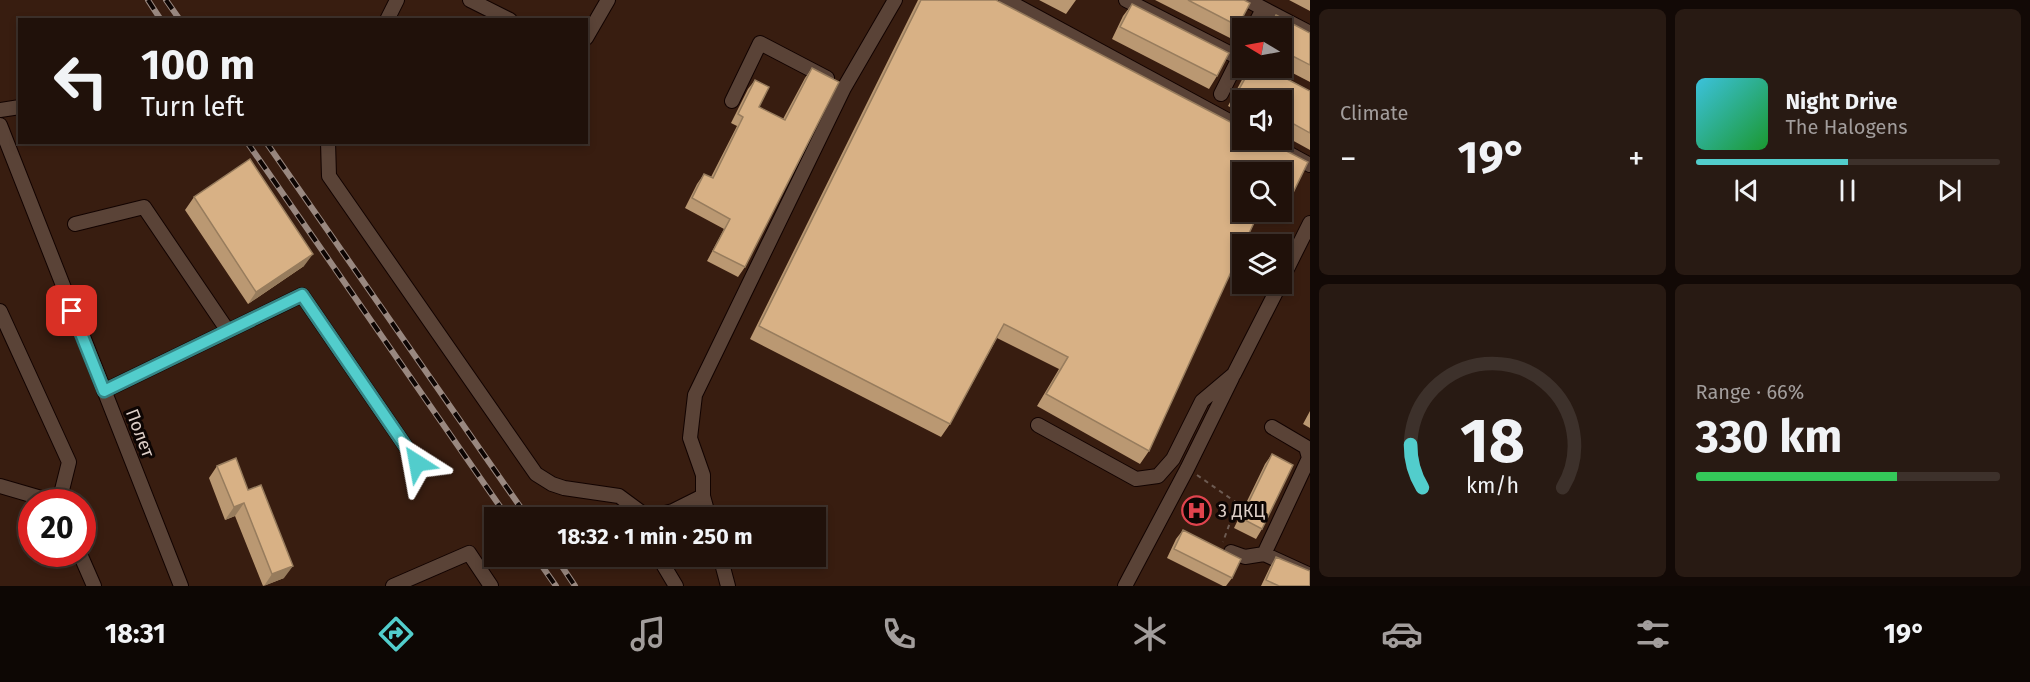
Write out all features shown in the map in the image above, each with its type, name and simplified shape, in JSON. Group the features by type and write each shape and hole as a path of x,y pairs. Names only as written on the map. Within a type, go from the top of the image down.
{"street":[{"path":"388,18 397,0"},
{"path":"470,0 493,5 508,18"},
{"path":"588,35 608,0"},
{"path":"706,507 703,496 703,475 690,438 695,395 844,88 895,0"},
{"path":"1006,0 1232,123"},
{"path":"1126,0 1232,51"},
{"path":"1247,0 1310,33"},
{"path":"1258,18 1263,9"},
{"path":"732,101 760,43 844,88"},
{"path":"1221,94 1232,71"},
{"path":"0,110 18,107"},
{"name":"Полет","path":"0,125 181,586"},
{"path":"328,144 329,176 536,474 564,488 619,496 633,507"},
{"path":"1282,150 1310,165"},
{"path":"0,165 14,159"},
{"path":"75,224 144,207 228,331"},
{"path":"1292,258 1310,223"},
{"path":"1125,586 1187,469 1274,294"},
{"path":"104,391 302,295 417,463"},
{"path":"0,311 69,462 61,489"},
{"path":"1038,425 1136,478 1158,476 1173,459 1202,401 1234,374"},
{"path":"1264,554 1309,458 1306,447 1272,428"},
{"path":"0,486 18,491"},
{"path":"681,507 703,496"},
{"path":"1232,552 1245,557 1264,554 1310,575"},
{"path":"393,586 469,553 491,586"},
{"path":"86,567 94,586"},
{"path":"665,567 676,586"},
{"path":"723,567 728,586"}],"path":[{"path":"1187,469 1237,503 1222,546 1232,552"}],"shaded area":[{"path":"0,0 1310,0 1310,586 0,586"}],"building":[{"path":"921,0 996,0 1232,123 1232,150 1285,150 1308,162 1292,195 1292,162 1232,162 1232,222 1254,222 1249,234 1232,234 1232,270 1149,451 1046,394 1068,357 1004,324 950,424 759,326"},
{"path":"1188,0 1244,0 1250,3 1242,18 1232,18 1232,23"},
{"path":"1132,4 1229,53 1217,76 1120,27"},
{"path":"1292,23 1310,33 1310,65 1292,56"},
{"path":"812,68 839,82 745,267 713,251 730,219 692,198 704,174 713,178 743,117 738,114 755,80 769,87 759,107 785,120"},
{"path":"1245,78 1285,78 1310,91 1310,133 1292,123 1292,90 1239,90"},
{"path":"250,159 313,254 256,292 194,197"},
{"path":"1272,454 1293,465 1262,529 1241,518"},
{"path":"236,458 248,490 261,485 293,566 272,574 244,503 234,507 217,466"},
{"path":"1183,530 1241,559 1232,578 1174,549"},
{"path":"1276,557 1310,571 1310,586 1279,586 1266,580"}],"railway":[{"path":"148,0 160,18"},
{"path":"166,0 179,18"},
{"path":"248,144 500,507"},
{"path":"267,144 520,507"},
{"path":"543,567 556,586"},
{"path":"562,567 575,586"}],"place":[{"name":"3 ДКЦ","path":"1197,511"}],"route":[{"path":"72,311 104,391 302,295 417,463"}]}
